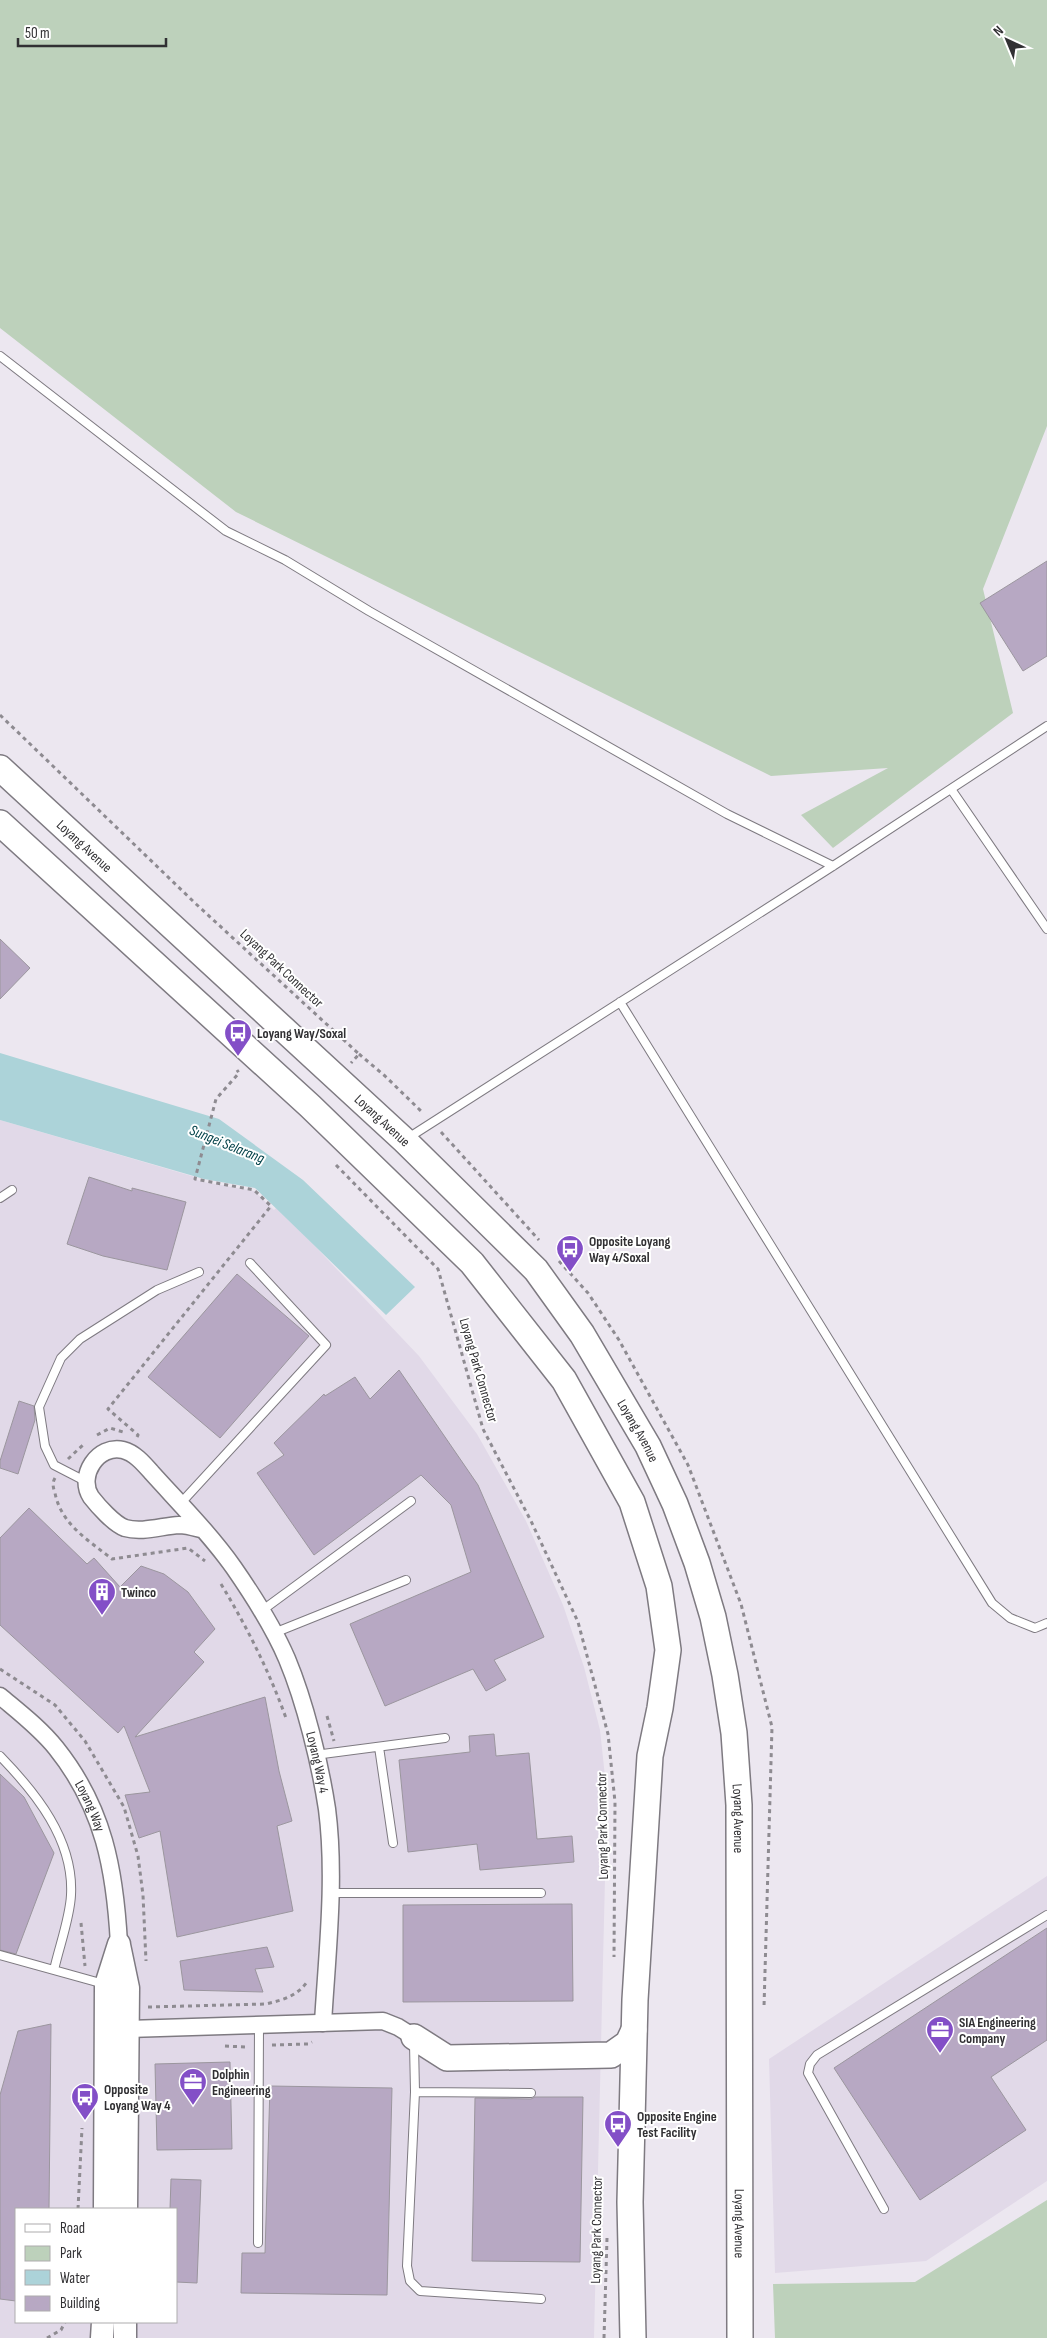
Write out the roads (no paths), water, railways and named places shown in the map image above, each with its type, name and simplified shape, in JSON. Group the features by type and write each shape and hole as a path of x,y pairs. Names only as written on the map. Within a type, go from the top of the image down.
{"main road":[{"name":"Loyang Avenue","path":"0,768 337,1080 405,1140 536,1270 582,1334 648,1446 675,1504 694,1554 713,1617 725,1674 734,1733 740,1805 740,2338"},
{"path":"0,822 310,1106 472,1263 564,1380 632,1502 659,1586 668,1650 660,1708 650,1756 634,2030 630,2202 632,2338"},
{"path":"414,2037 447,2058 611,2054 628,2043 634,2030"}],"street":[{"name":"Loyang Way 4","path":"85,1481 90,1466 98,1458 110,1451 130,1445 140,1460 204,1530 234,1568 287,1659 304,1709 327,1810 332,2023"},
{"path":"85,1481 92,1498 119,1526 140,1529 182,1525 204,1530"},
{"name":"Loyang Way","path":"0,1696 29,1720 55,1746 80,1781 102,1829 116,1891 119,1944 128,1988 126,2208"},
{"name":"Loyang Way","path":"105,2208 106,1992 119,1944"},
{"path":"106,1992 118,2021 128,2029"},
{"path":"107,2050 113,2041 128,2029 383,2022 398,2027 414,2037"},
{"path":"102,2338 103,2323"},
{"path":"125,2323 125,2338"}],"lane":[{"path":"1,358 226,531 285,560 369,611 727,814 833,866"},
{"path":"405,1140 833,866 1047,726"},
{"path":"951,789 1047,929"},
{"path":"620,1002 740,1200 992,1602 1010,1618 1035,1628 1047,1623"},
{"path":"0,1198 12,1190"},
{"path":"180,1504 326,1345 250,1263"},
{"path":"85,1481 54,1465 46,1446 39,1407 61,1358 80,1339 157,1290 199,1272"},
{"path":"260,1612 411,1501"},
{"path":"274,1634 406,1580"},
{"path":"315,1755 445,1738"},
{"path":"379,1747 393,1844"},
{"path":"0,1756 26,1783 45,1810 62,1842 70,1868 71,1896 54,1970"},
{"path":"329,1893 541,1893"},
{"path":"884,2209 808,2073 810,2064 817,2055 1047,1915"},
{"path":"0,1955 54,1970 106,1992"},
{"path":"258,2243 259,2025"},
{"path":"414,2037 416,2058 415,2092 407,2266 410,2281 420,2291 541,2299"},
{"path":"415,2092 531,2093"}],"water":[{"name":"Sungei Selarang","path":"0,1053 219,1119 303,1180 415,1287 386,1315 255,1188 204,1179 0,1120"}],"place":[{"name":"Loyang Way/Soxal","path":"238,1057"},
{"name":"Opposite Loyang Way 4/Soxal","path":"570,1273"},
{"name":"Twinco","path":"102,1616"},
{"name":"SIA Engineering Company","path":"940,2054"},
{"name":"Dolphin Engineering","path":"193,2106"},
{"name":"Opposite Loyang Way 4","path":"85,2121"},
{"name":"Opposite Engine Test Facility","path":"618,2148"}]}
